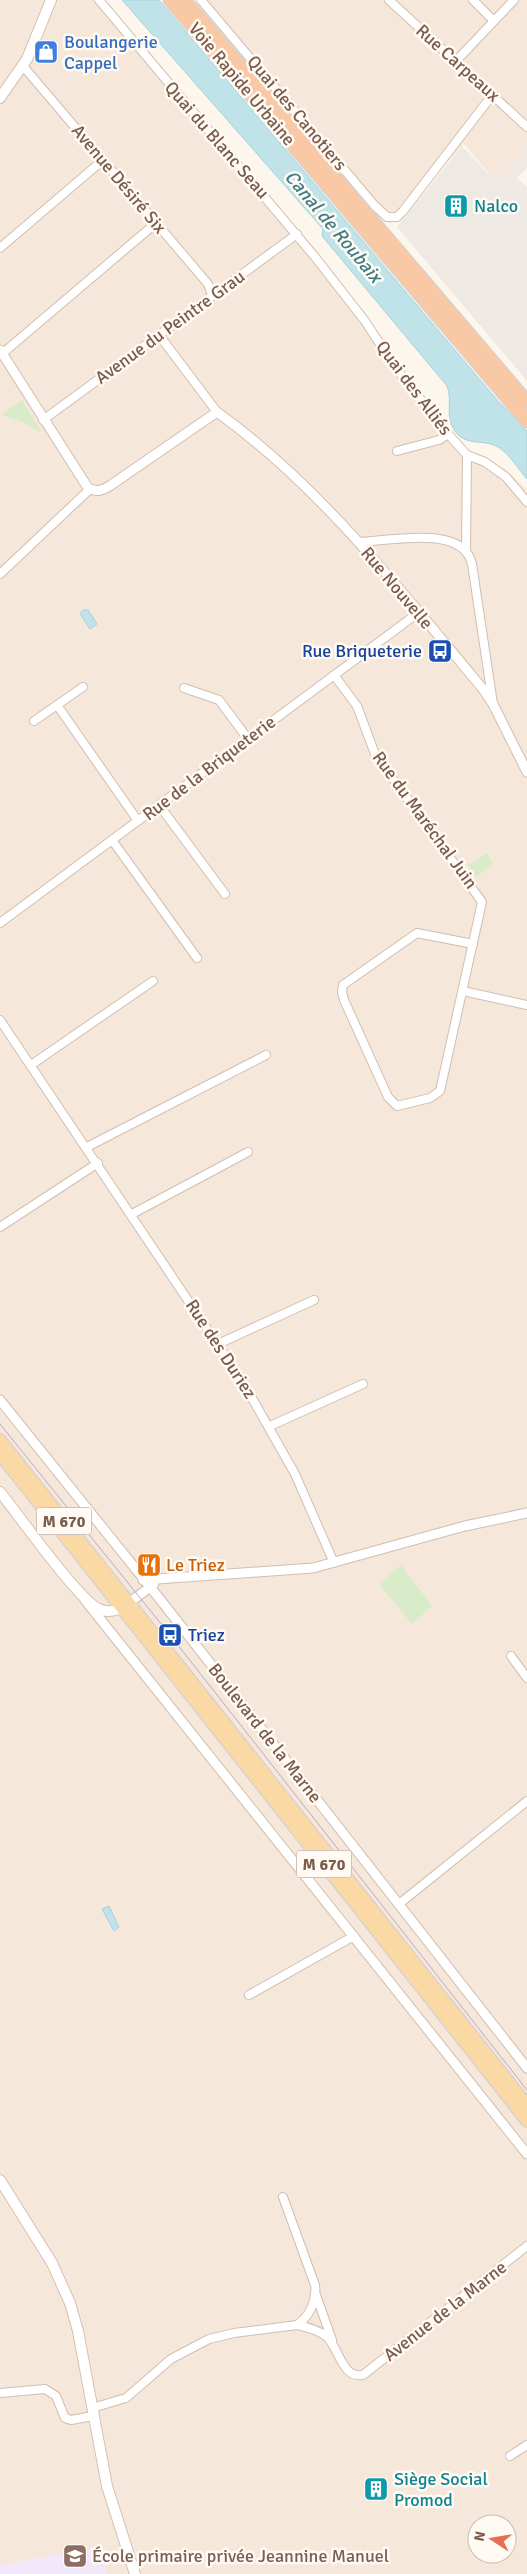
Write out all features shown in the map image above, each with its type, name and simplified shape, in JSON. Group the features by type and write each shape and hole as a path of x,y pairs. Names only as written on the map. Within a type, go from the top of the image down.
{"highway":[{"name":"Voie Rapide Urbaine","path":"170,0 527,420"},
{"name":"Voie Rapide Urbaine","path":"184,0 527,402"},
{"path":"512,385 527,396"}],"main road":[{"path":"0,98 23,66 33,47 51,0"},
{"name":"Boulevard de la Marne","path":"0,1440 125,1605 527,2121"},
{"name":"Boulevard de la Marne","path":"0,1454 125,1605 527,2105"},
{"path":"0,1492 83,1598 104,1611 125,1605"},
{"path":"0,2180 52,2263 64,2288 78,2331 109,2495 135,2574"}],"street":[{"name":"Quai du Blanc Seau","path":"99,0 315,257"},
{"name":"Quai des Canotiers","path":"201,0 374,206 387,217 397,217 493,94"},
{"name":"Rue Carpeaux","path":"388,0 527,127"},
{"path":"473,0 494,22"},
{"path":"456,61 514,0"},
{"name":"Avenue Désiré Six","path":"23,66 208,284 212,295"},
{"path":"0,248 103,160"},
{"path":"156,223 1,351 90,489 100,491 106,488 217,412 159,335"},
{"name":"Avenue du Peintre Grau","path":"44,420 297,234"},
{"name":"Quai des Alliés","path":"315,257 365,320 400,374 448,434 467,455 485,462 501,473 527,502"},
{"name":"Rue Nouvelle","path":"217,412 286,469 359,542 493,704 527,772"},
{"path":"397,451 439,440 448,434"},
{"path":"467,455 466,550 472,564 493,704"},
{"path":"0,574 90,489"},
{"path":"359,542 438,538 454,541 466,550"},
{"name":"Rue de la Briqueterie","path":"0,923 418,613"},
{"name":"Rue du Maréchal Juin","path":"334,675 357,706 375,754 481,898 482,906 474,944 440,1091 435,1096 404,1106 394,1104 342,996 343,985 416,933 474,944"},
{"path":"34,721 82,687"},
{"path":"184,688 219,700 248,739"},
{"path":"57,705 138,820"},
{"path":"159,805 225,894"},
{"path":"112,840 197,958"},
{"path":"31,1065 153,981"},
{"path":"463,991 527,1005"},
{"name":"Rue des Duriez","path":"0,1020 132,1214 270,1426 295,1474 334,1563"},
{"path":"87,1147 266,1055"},
{"path":"132,1214 248,1152"},
{"path":"0,1227 98,1163"},
{"path":"218,1344 314,1300"},
{"path":"270,1426 363,1384"},
{"name":"Boulevard de la Marne","path":"0,1401 146,1583 527,2068"},
{"path":"125,1605 146,1583 171,1579 313,1568 450,1530 527,1513"},
{"path":"83,1598 527,2154"},
{"path":"511,1656 527,1678"},
{"path":"399,1904 527,1801"},
{"path":"248,1995 354,1936"},
{"path":"283,2197 314,2279 316,2295 335,2346"},
{"name":"Avenue de la Marne","path":"335,2346 346,2369 353,2374 363,2375 527,2246"},
{"path":"297,2324 309,2313 316,2295"},
{"path":"0,2393 45,2389 56,2396 65,2418 71,2420 126,2398 171,2359 209,2339 234,2333 297,2324 321,2333 335,2346"},
{"path":"510,2456 527,2445"}],"shaded area":[{"path":"0,0 101,0 299,232 468,452 505,469 527,490 527,2574 0,2574"},
{"path":"206,0 527,0 527,150 496,182 464,144 390,224"},
{"path":"462,146 496,182 527,150 527,168 517,178 527,187 527,381 397,227"},
{"name":"École primaire privée Jeannine Manuel","path":"98,2547 107,2574 0,2574 0,2565"}],"green space":[{"path":"22,400 41,431 39,432 21,421 1,415"},
{"path":"487,853 493,864 476,877 467,864 473,863"},
{"path":"401,1565 432,1606 412,1624 379,1584"}],"water":[{"name":"Canal de Roubaix","path":"122,0 159,0 498,401 527,431 527,479 510,458 498,447 492,444 468,440 457,434 451,423 447,386 322,236 323,229"},
{"path":"83,610 88,610 97,624 90,629 80,614"},
{"path":"109,1906 119,1927 114,1931 102,1909"}],"tram line":[{"path":"0,1424 170,1635 527,2090"}],"place":[{"name":"Boulangerie Cappel","path":"46,52"},
{"name":"Nalco","path":"456,206"},
{"name":"Rue Briqueterie","path":"440,651"},
{"name":"Le Triez","path":"149,1565"},
{"name":"Triez","path":"170,1635"},
{"name":"Siège Social Promod","path":"376,2489"},
{"name":"École primaire privée Jeannine Manuel","path":"75,2556"}]}
